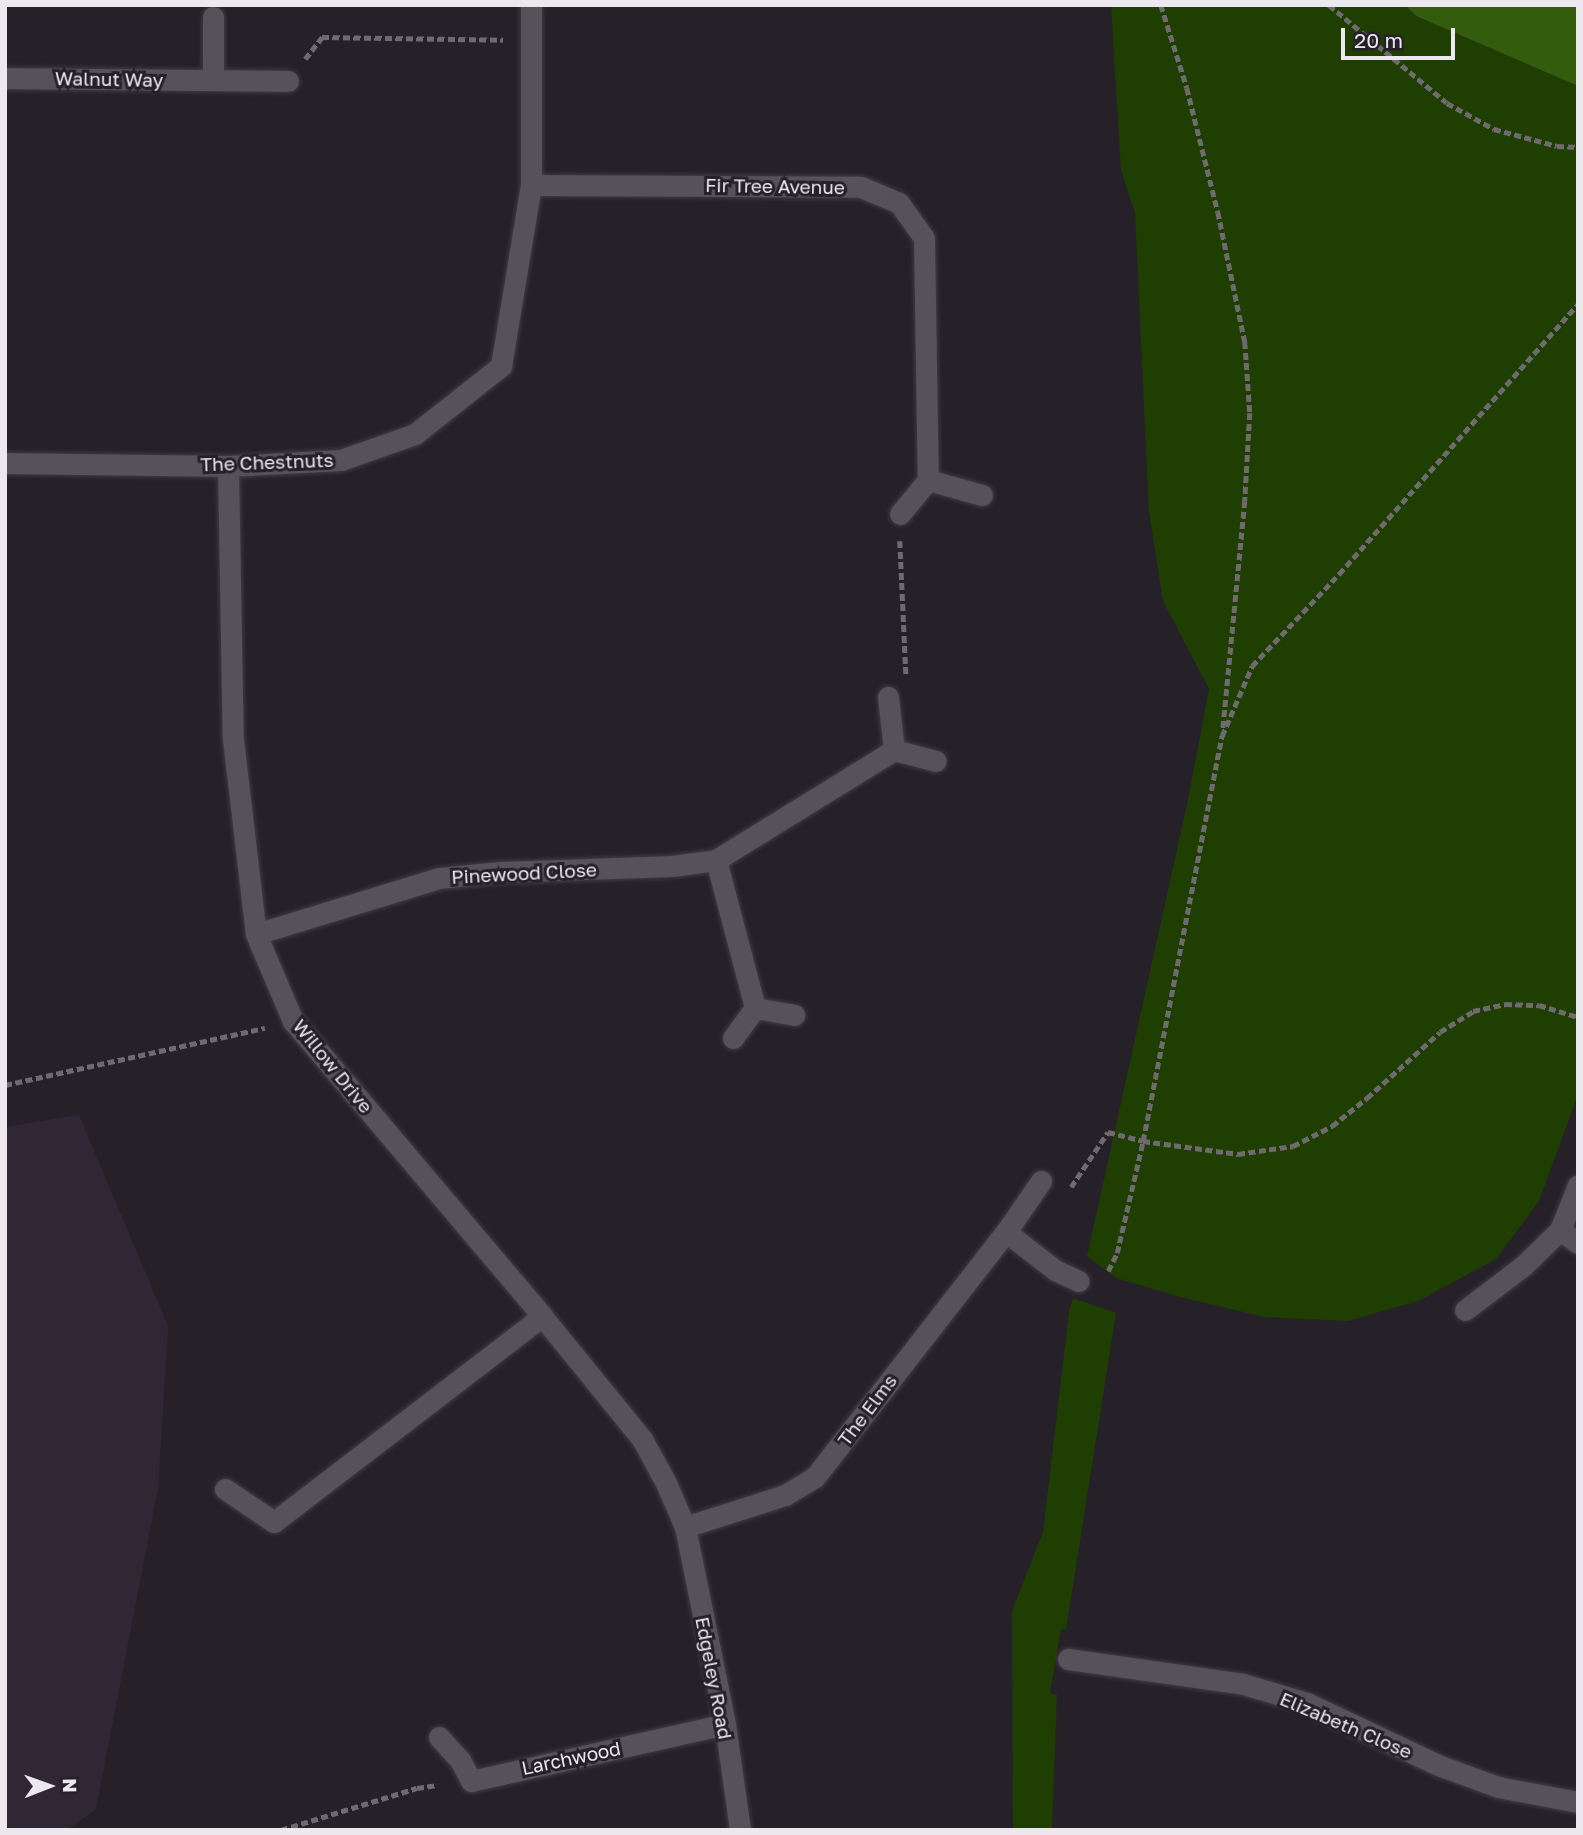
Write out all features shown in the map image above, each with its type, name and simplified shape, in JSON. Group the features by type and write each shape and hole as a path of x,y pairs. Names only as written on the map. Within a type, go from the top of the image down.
{"street":[{"path":"531,5 531,185"},
{"path":"213,17 214,80"},
{"name":"Walnut Way","path":"5,78 288,81"},
{"name":"The Chestnuts","path":"5,463 228,466 341,460 415,434 501,366 531,185"},
{"name":"Fir Tree Avenue","path":"531,185 861,187 899,203 923,238 928,480"},
{"name":"Willow Drive","path":"228,466 233,739 256,934 293,1021 542,1315 642,1439 666,1483 685,1527"},
{"path":"900,514 928,480 982,495"},
{"path":"888,697 894,750 936,761"},
{"name":"Pinewood Close","path":"256,934 439,878 501,872 672,866 716,860 894,750"},
{"path":"716,860 755,1008"},
{"path":"755,1008 794,1015"},
{"path":"733,1038 755,1008"},
{"name":"The Elms","path":"685,1527 785,1495 815,1477 1006,1232 1041,1181"},
{"path":"1465,1310 1523,1266 1560,1230 1578,1185"},
{"path":"1560,1230 1578,1243"},
{"path":"1006,1232 1055,1270 1079,1281"},
{"path":"225,1489 274,1522 542,1315"},
{"name":"Edgeley Road","path":"685,1527 724,1724 740,1830"},
{"name":"Elizabeth Close","path":"1068,1659 1242,1684 1307,1703 1438,1765 1498,1787 1578,1802"},
{"name":"Larchwood","path":"471,1780 724,1724"},
{"path":"439,1737 460,1760 471,1780"}],"path":[{"path":"1105,1276 1116,1253 1143,1141 1222,736 1245,501 1250,413 1245,342 1218,212 1187,88 1161,5"},
{"path":"1329,5 1447,103 1494,129 1557,146 1578,147"},
{"path":"288,81 322,37 531,41"},
{"path":"1222,736 1252,666 1357,554 1578,304"},
{"path":"888,697 906,678 900,514"},
{"path":"1041,1181 1067,1193 1108,1132 1143,1141 1238,1154 1293,1146 1332,1126 1440,1032 1473,1011 1505,1004 1539,1005 1578,1017"},
{"path":"5,1085 293,1021"},
{"path":"281,1830 417,1788 471,1780"}],"shaded area":[{"path":"79,1115 168,1326 158,1489 96,1809 67,1830 5,1830 5,1127"}],"green space":[{"path":"1111,5 1405,5 1416,16 1578,86 1578,1095 1539,1201 1496,1259 1418,1301 1348,1321 1264,1317 1180,1297 1116,1278 1087,1256 1188,800 1209,689 1163,601 1149,512 1135,213 1121,170"},
{"path":"1405,5 1578,5 1578,86 1416,16"},
{"path":"1073,1298 1116,1313 1066,1630 1061,1629 1050,1693 1057,1695 1052,1830 1013,1830 1012,1611 1043,1532 1069,1312"}]}
